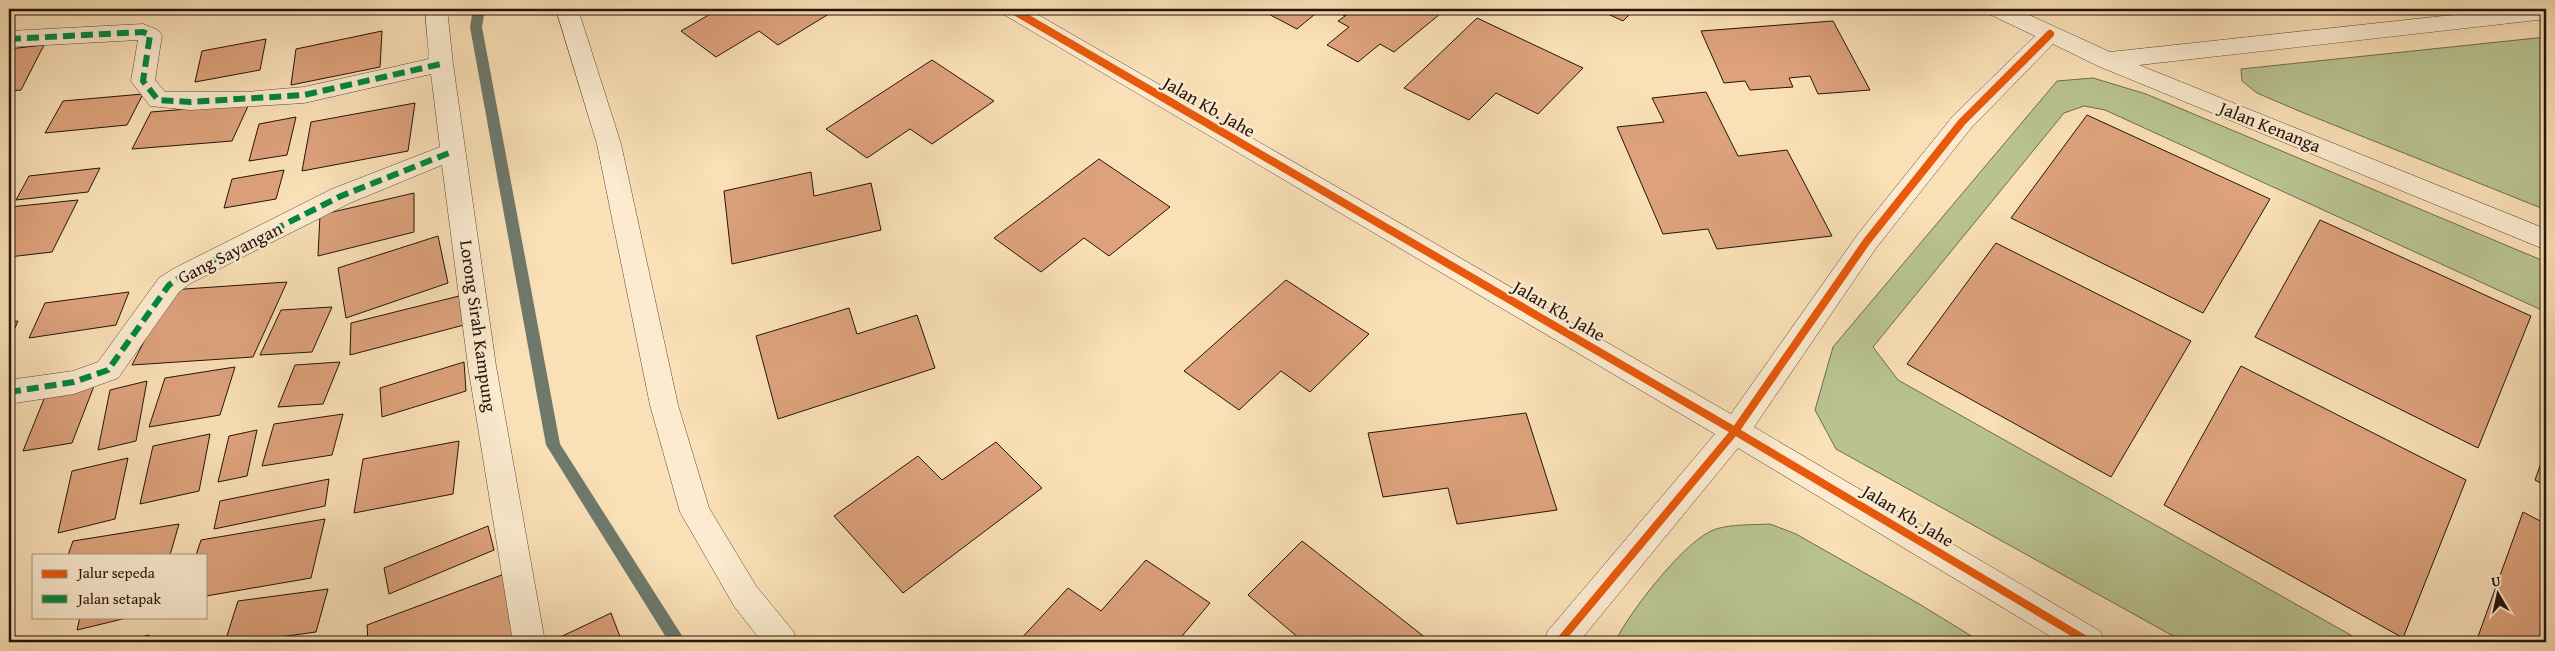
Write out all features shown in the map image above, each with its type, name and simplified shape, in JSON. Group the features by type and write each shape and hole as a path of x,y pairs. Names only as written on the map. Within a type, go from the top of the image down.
{"street":[{"name":"Lorong Sirah Kampung","path":"436,9 441,64 482,366 529,642"},
{"path":"567,9 609,144 664,406 695,512 745,596 782,642"},
{"name":"Jalan Kb. Jahe","path":"1011,9 1735,431 2089,642"},
{"name":"Jalan Kenanga","path":"1997,9 2106,60 2546,240"},
{"path":"2106,60 2546,12"},
{"path":"9,39 143,32 150,36 143,81 150,93 158,100 190,102 304,95 441,64"},
{"path":"1559,642 1735,431 1867,241 1956,129 2050,34"},
{"name":"Gang Sayangan","path":"9,392 74,382 108,370 169,285 182,276 341,196 454,151"}],"green space":[{"path":"2546,37 2546,210 2299,111 2257,93 2242,81 2241,69"},
{"path":"2093,78 2146,94 2546,262 2546,312 2105,110 2084,106 2064,113 1873,347 1898,380 2363,642 2184,642 1836,449 1815,410 1833,347 2057,81"},
{"path":"1770,524 1796,534 1921,605 1981,642 1615,642 1632,614 1659,578 1674,561 1704,535 1716,529 1729,526"}],"building":[{"path":"719,9 837,9 778,45 759,31 716,57 681,31"},
{"path":"1259,9 1321,9 1297,29"},
{"path":"1332,9 1354,9 1345,16"},
{"path":"1355,9 1446,9 1394,52 1380,44 1358,62 1327,45 1349,27 1338,21"},
{"path":"1597,9 1635,9 1623,21"},
{"path":"1477,18 1583,68 1538,114 1496,93 1469,120 1404,88"},
{"path":"1833,21 1870,90 1818,94 1810,76 1789,78 1793,87 1750,90 1745,81 1724,83 1701,31"},
{"path":"382,31 380,67 291,85 296,49"},
{"path":"266,39 260,70 195,82 202,51"},
{"path":"44,45 21,90 9,91 9,49"},
{"path":"932,60 994,101 932,144 910,129 867,158 826,129"},
{"path":"1706,92 1738,156 1787,150 1832,236 1717,249 1708,229 1663,234 1617,127 1664,122 1652,98"},
{"path":"143,94 127,125 45,133 63,101"},
{"path":"415,103 408,151 302,171 311,122"},
{"path":"249,104 232,141 132,149 151,112"},
{"path":"2087,115 2270,199 2203,313 2011,218"},
{"path":"296,117 287,155 249,161 259,124"},
{"path":"1099,159 1170,207 1109,256 1084,238 1041,272 994,238"},
{"path":"100,168 88,192 16,200 29,176"},
{"path":"284,170 276,199 224,208 232,179"},
{"path":"811,172 814,196 871,183 881,230 732,264 724,191"},
{"path":"414,193 414,232 318,256 320,215"},
{"path":"78,200 52,252 9,257 10,207"},
{"path":"2320,220 2531,316 2478,448 2255,337"},
{"path":"438,236 448,283 346,318 338,268"},
{"path":"1996,243 2191,341 2111,477 1907,364"},
{"path":"1286,280 1369,334 1310,392 1281,371 1239,410 1184,371"},
{"path":"287,282 253,357 132,365 170,290"},
{"path":"129,292 116,325 29,338 45,303"},
{"path":"463,295 464,325 350,355 351,323"},
{"path":"332,307 312,352 260,355 281,310"},
{"path":"849,308 857,334 917,315 935,368 778,419 756,336"},
{"path":"18,321 9,342 9,322"},
{"path":"340,362 323,404 278,407 295,365"},
{"path":"464,362 466,391 382,417 380,388"},
{"path":"2241,366 2466,480 2403,638 2164,505"},
{"path":"235,367 220,415 149,427 165,378"},
{"path":"147,381 136,441 98,450 110,390"},
{"path":"94,386 72,443 23,451 46,394"},
{"path":"1526,413 1557,510 1457,524 1448,488 1383,497 1368,433"},
{"path":"343,414 332,455 262,466 274,424"},
{"path":"257,430 247,476 218,482 229,436"},
{"path":"210,434 199,491 140,504 153,446"},
{"path":"459,441 453,494 354,513 363,459"},
{"path":"996,442 1042,488 903,593 834,516 918,456 942,480"},
{"path":"2546,449 2546,486 2535,480"},
{"path":"128,458 115,519 58,533 72,471"},
{"path":"329,479 325,506 214,529 220,501"},
{"path":"2523,512 2546,524 2546,642 2476,642"},
{"path":"325,519 311,578 208,596 208,554 196,554 201,540"},
{"path":"179,524 170,554 68,554 73,541"},
{"path":"488,526 494,550 389,594 384,568"},
{"path":"1302,541 1431,642 1297,642 1300,639 1248,595"},
{"path":"1146,560 1210,603 1177,642 1018,642 1068,588 1101,611"},
{"path":"510,572 521,642 368,642 367,625"},
{"path":"328,589 316,632 243,642 225,642 238,601"},
{"path":"611,613 622,642 555,642 554,640"},
{"path":"80,618 127,618 77,630"},
{"path":"149,635 148,642 120,642"}],"waterway":[{"path":"479,9 476,27 553,445 678,642"}],"marked path":[{"path":"9,39 143,32 150,35 143,81 158,100 190,102 304,95 441,64"},
{"path":"9,392 74,382 108,370 169,285 182,276 341,196 454,151"}],"cycle path":[{"path":"1011,9 1735,431 2089,642"},
{"path":"1559,642 1735,431 1867,241 1962,122 2050,34"}]}
